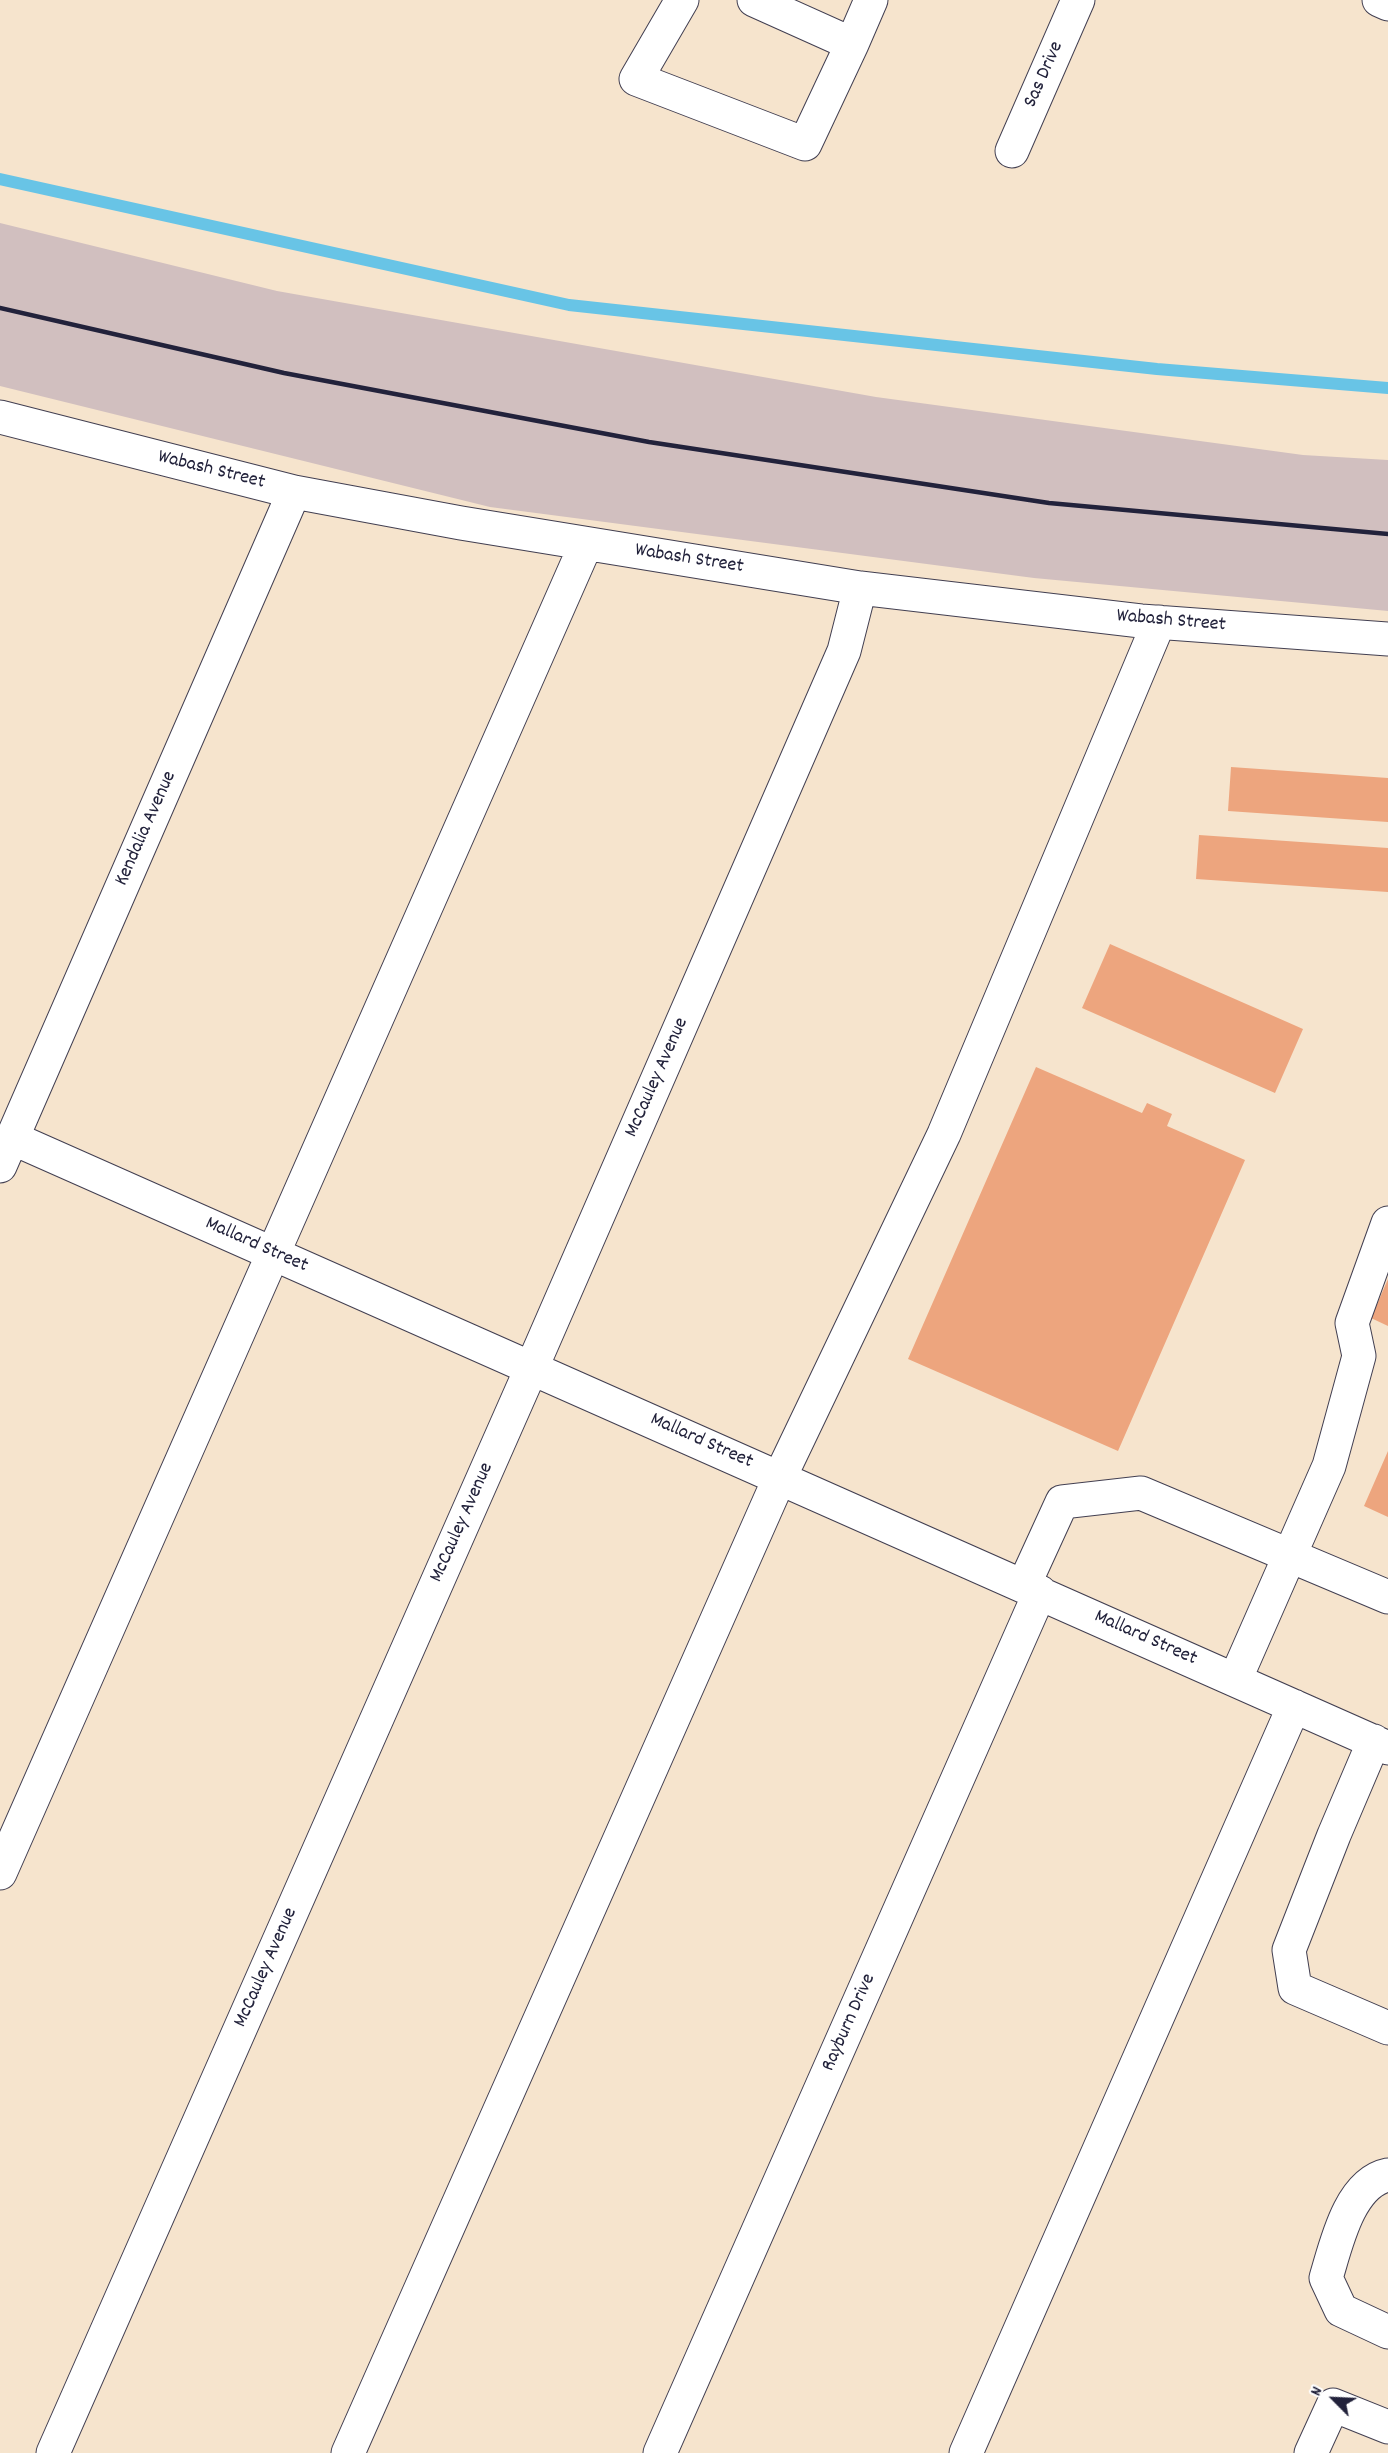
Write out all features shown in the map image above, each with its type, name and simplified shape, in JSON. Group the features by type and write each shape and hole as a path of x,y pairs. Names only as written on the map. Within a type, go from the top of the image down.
{"street":[{"path":"682,0 636,80 805,144 871,0"},
{"path":"754,0 852,44"},
{"name":"Sas Drive","path":"1012,151 1078,0"},
{"path":"1379,0 1388,4"},
{"name":"Wabash Street","path":"4,427 294,492 586,544 860,588 1159,622 1388,639"},
{"name":"Kendalia Avenue","path":"6,1152 294,492"},
{"path":"0,1873 586,544"},
{"name":"McCauley Avenue","path":"53,2453 532,1367 844,651 860,588"},
{"path":"348,2453 780,1477 944,1134 1159,622"},
{"name":"Mallard Street","path":"6,1152 274,1254 1032,1588 1381,1745"},
{"path":"1235,1680 1329,1466 1359,1356 1352,1323 1388,1223"},
{"name":"Rayburn Drive","path":"660,2453 1032,1588 1062,1502 1141,1493 1290,1555"},
{"path":"1290,1555 1388,1597"},
{"path":"966,2453 1294,1706"},
{"path":"1381,1745 1334,1835 1290,1950 1295,1988 1388,2028"},
{"path":"1388,2175 1377,2177 1347,2211 1326,2278 1341,2310 1388,2331"},
{"path":"1311,2453 1333,2405 1388,2427"}],"shaded area":[{"path":"0,223 277,291 876,397 1303,455 1388,460 1388,611 1034,578 490,507 0,386"}],"building":[{"path":"1231,767 1388,778 1388,822 1228,811"},
{"path":"1199,835 1388,848 1388,892 1196,879"},
{"path":"1110,944 1303,1029 1275,1093 1082,1008"},
{"path":"1036,1067 1142,1113 1147,1103 1172,1114 1167,1126 1245,1160 1118,1451 908,1359"},
{"path":"1388,1279 1388,1326 1371,1318"},
{"path":"1388,1451 1388,1517 1364,1506"}],"waterway":[{"path":"0,179 569,305 1157,369 1388,388"}],"railway":[{"path":"0,308 284,373 649,442 1049,503 1388,534"}]}
